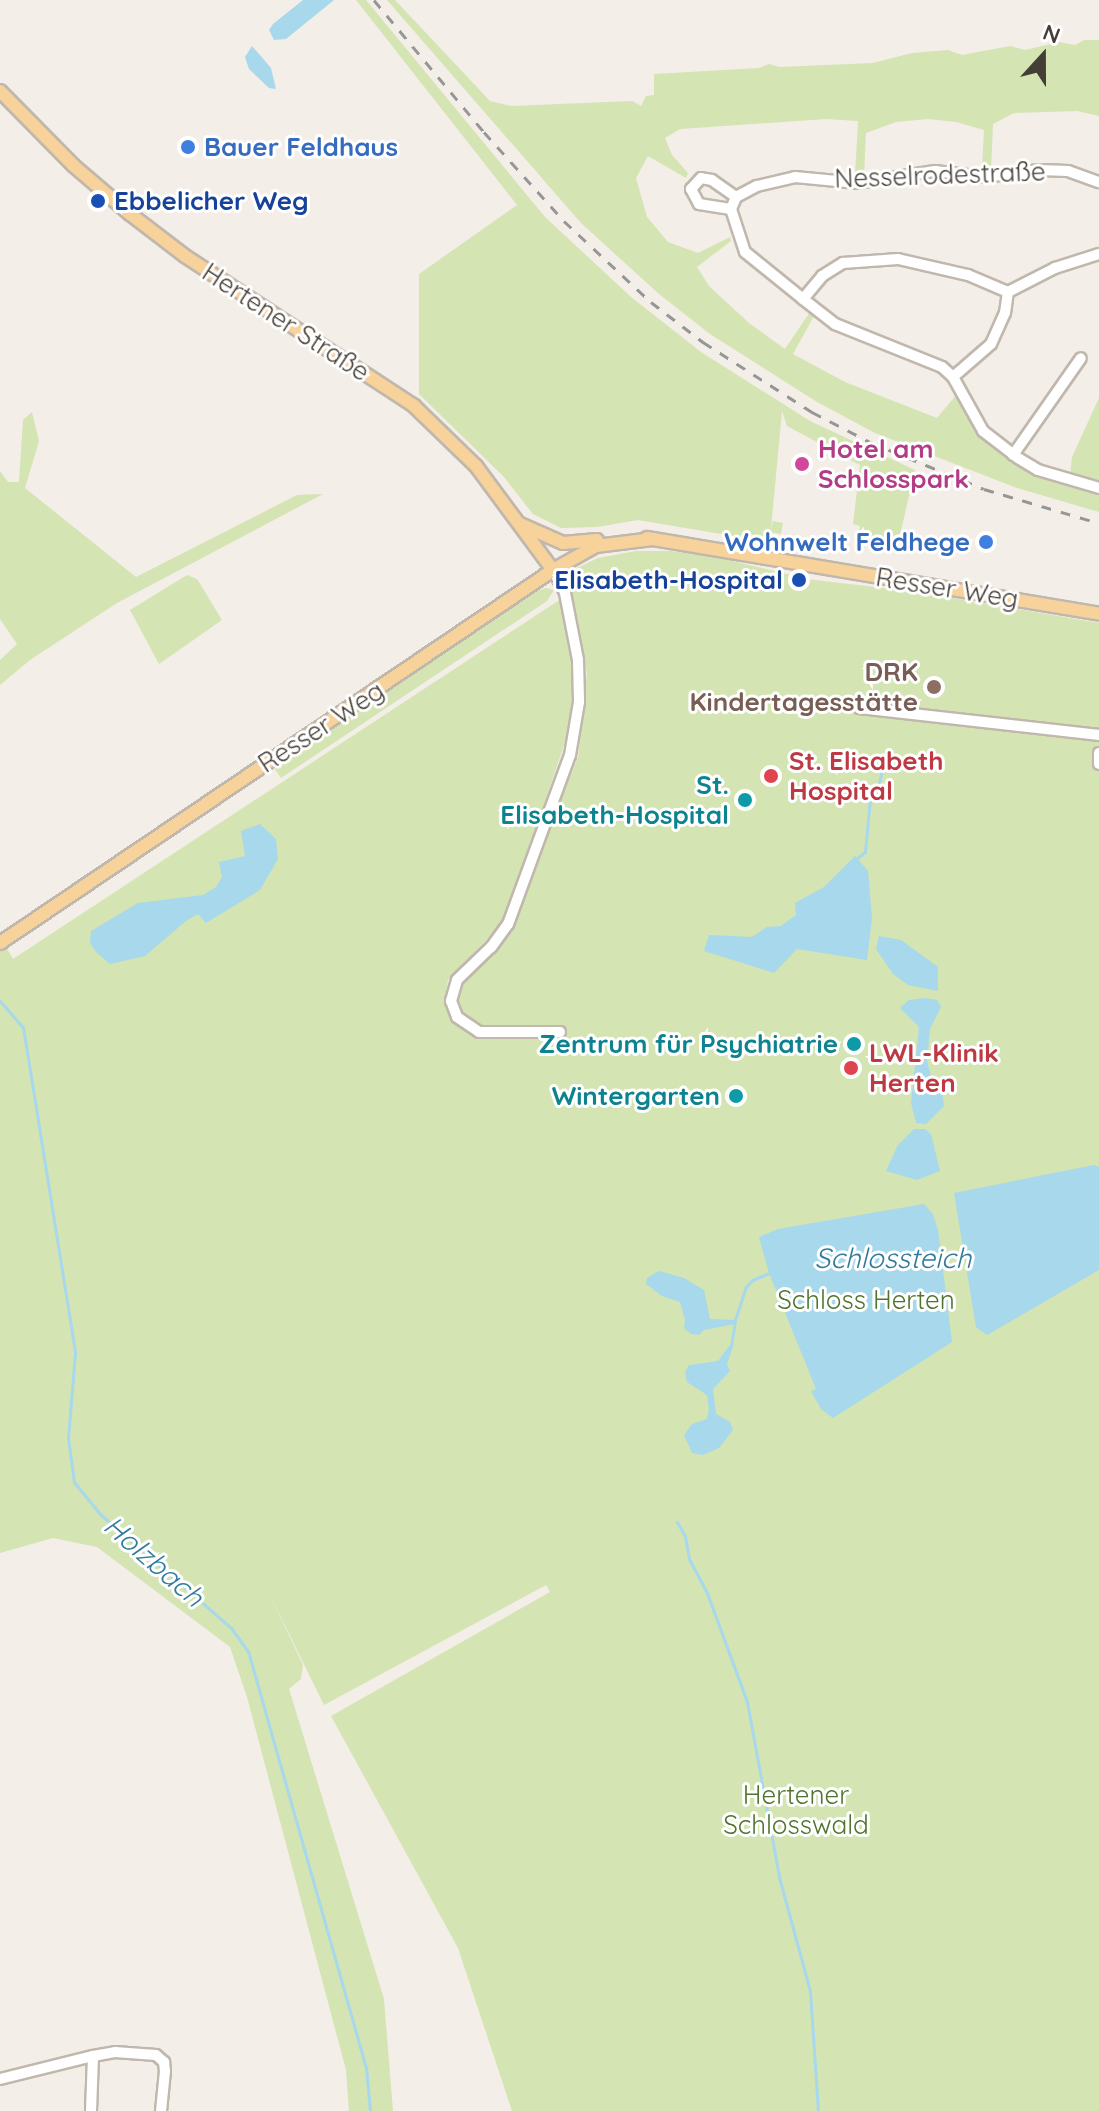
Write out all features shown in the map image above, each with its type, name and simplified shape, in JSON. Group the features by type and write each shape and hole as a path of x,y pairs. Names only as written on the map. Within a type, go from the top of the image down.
{"main road":[{"name":"Hertener Straße","path":"0,91 74,166 185,256 414,406 476,466 553,570"},
{"name":"Resser Weg","path":"517,522 563,543 586,543 629,534 1099,614"},
{"name":"Resser Weg","path":"0,943 553,570 596,546 653,539"}],"street":[{"name":"Nesselrodestraße","path":"736,197 780,179 858,183 935,171 984,177 1040,170 1068,171 1099,182"},
{"path":"731,209 699,204 691,189 701,178 712,180 736,197 731,209 745,252 835,324 942,367 953,377 983,431 1013,455 1038,470 1099,488"},
{"path":"803,299 822,276 843,263 886,259 931,264 1008,292 1055,268 1099,254"},
{"path":"953,377 991,344 1005,313 1008,292"},
{"path":"1013,455 1081,358"},
{"path":"553,570 565,593 578,660 579,702 570,755 508,924 491,947 457,980 451,1001 457,1017 479,1032 560,1032"},
{"path":"859,708 1099,735"},
{"path":"1099,753 1099,764"},
{"path":"0,2079 115,2052 156,2055 164,2062 165,2071 161,2111"},
{"path":"91,2111 93,2056"}],"green space":[{"path":"356,0 366,0 545,217 631,297 701,352 810,421 915,470 897,548 858,539 860,526 853,524 860,465 787,426 782,411 771,529 773,521 783,523 781,534 770,532 769,542 638,520 597,527 561,528 533,514 503,476 419,394 419,274 517,205"},
{"path":"387,0 395,0 490,101 511,106 632,101 641,106 646,96 654,95 654,74 759,68 769,64 780,67 873,63 912,53 948,50 962,55 1010,46 1025,50 1059,42 1075,45 1084,40 1099,40 1099,116 1077,111 1014,113 993,124 991,169 982,168 984,130 956,122 928,119 896,122 866,133 864,176 855,176 858,121 826,119 680,129 665,138 672,155 688,173 686,178 648,156 636,178 647,217 668,242 698,253 730,237 731,241 697,267 709,286 749,323 785,349 810,312 814,316 793,354 845,382 937,418 957,394 979,433 995,449 1032,470 1099,491 1099,512 1017,488 875,433 817,402 710,334 659,294 581,223"},
{"path":"1099,398 1099,484 1070,476 1072,457"},
{"path":"32,412 39,441 25,488 136,577 297,495 323,494 117,603 30,660 0,685 0,660 17,644 0,619 0,471 8,482 19,482 23,420"},
{"path":"636,551 670,551 716,557 807,579 917,592 1099,623 1099,2111 512,2111 458,1948 331,1716 550,1592 546,1585 324,1705 268,1591 303,1665 301,1679 289,1689 384,1999 393,2111 349,2111 346,2070 247,1697 230,1647 97,1547 53,1538 0,1553 0,948 5,945 13,959 561,599 575,682 566,739 506,919 448,980 446,992 460,985 512,925 578,757 587,673 567,590 575,585 575,569 598,558"},
{"path":"187,575 197,579 222,620 159,664 130,610"},
{"path":"546,588 554,590 547,601 281,778 274,768 537,591"}],"water":[{"path":"303,0 334,0 286,39 274,40 269,30 273,24"},
{"path":"252,46 271,68 276,89 269,88 249,69 245,57"},
{"path":"260,824 276,839 278,859 260,890 206,923 198,914 187,920 145,956 110,964 96,952 90,943 91,931 138,903 203,895 216,887 222,877 219,862 245,856 241,831"},
{"path":"855,856 868,871 872,918 867,960 797,949 774,973 704,951 709,935 752,937 767,927 781,926 796,915 795,903 824,887"},
{"path":"879,936 901,940 938,967 938,991 908,985 893,974 876,949"},
{"path":"909,1000 937,1000 941,1007 930,1029 927,1061 931,1076 942,1091 944,1106 926,1124 916,1123 911,1103 919,1027 900,1008"},
{"path":"914,1129 925,1129 931,1134 940,1171 917,1180 886,1171 898,1145"},
{"name":"Schlossteich","path":"1094,1165 1099,1167 1099,1270 987,1335 976,1327 954,1193"},
{"name":"Schlossteich","path":"924,1204 933,1214 938,1230 952,1342 833,1418 821,1409 811,1391 816,1389 769,1273 759,1237 778,1229"},
{"path":"659,1271 684,1278 704,1290 710,1319 735,1320 735,1324 704,1330 699,1335 691,1334 684,1328 680,1302 662,1296 646,1284 647,1278"},
{"path":"729,1346 733,1346 727,1364 730,1371 713,1389 716,1414 730,1422 733,1430 719,1448 703,1455 692,1453 684,1435 692,1424 707,1419 709,1409 707,1395 687,1382 685,1372 689,1365 718,1361"}],"waterway":[{"path":"857,858 865,852 870,798 878,788 883,765 895,758"},
{"name":"Holzbach","path":"0,1001 23,1027 75,1353 68,1438 74,1482 100,1514 231,1628 248,1651 366,2067 370,2111"},
{"path":"731,1346 735,1320 746,1287 752,1280 769,1273"},
{"path":"677,1522 747,1702 779,1877 810,1991 818,2111"}],"railway":[{"path":"374,0 484,132 564,221 651,302 703,342 812,412 870,442 984,489 1099,523"}],"place":[{"name":"Bauer Feldhaus","path":"188,147"},
{"name":"Ebbelicher Weg","path":"98,201"},
{"name":"Hotel am Schlosspark","path":"802,464"},
{"name":"Wohnwelt Feldhege","path":"986,542"},
{"name":"Elisabeth-Hospital","path":"799,580"},
{"name":"DRK Kindertagesstätte","path":"934,687"},
{"name":"St. Elisabeth Hospital","path":"771,776"},
{"name":"St. Elisabeth-Hospital","path":"745,800"},
{"name":"Zentrum für Psychiatrie","path":"854,1044"},
{"name":"LWL-Klinik Herten","path":"851,1068"},
{"name":"Wintergarten","path":"736,1096"}],"park label":[{"name":"Schloss Herten","path":"866,1300"},
{"name":"Hertener Schlosswald","path":"796,1810"}]}
